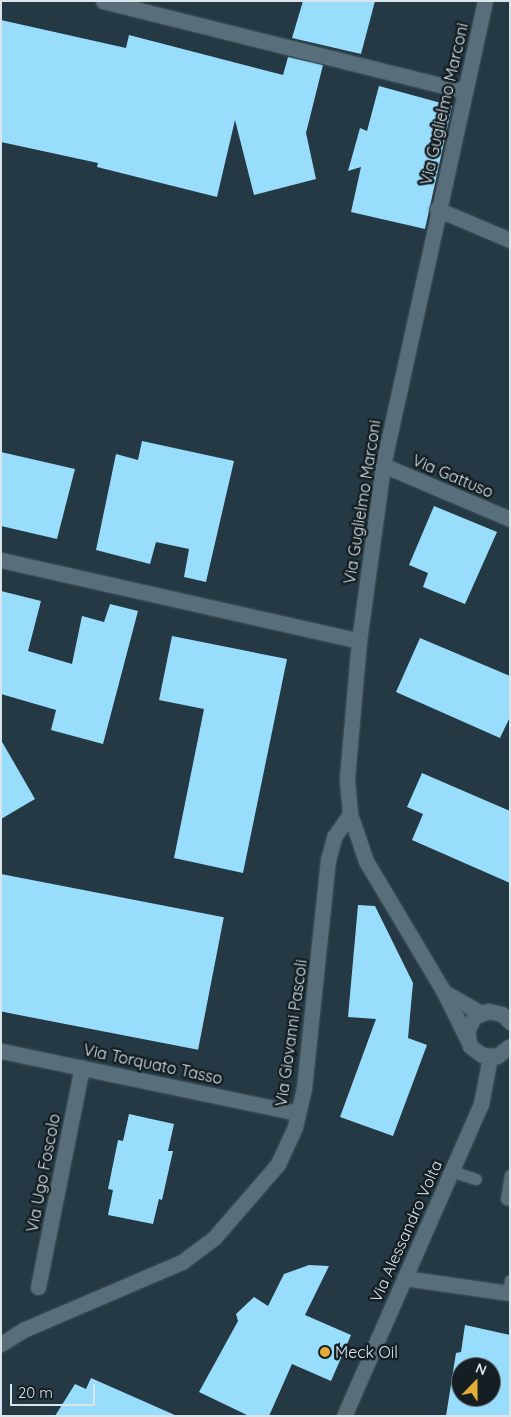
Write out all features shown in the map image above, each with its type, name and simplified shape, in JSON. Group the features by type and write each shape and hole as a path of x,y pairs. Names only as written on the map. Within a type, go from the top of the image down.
{"street":[{"path":"103,1 465,91"},
{"name":"Via Guglielmo Marconi","path":"485,1 383,465 359,641 348,741 350,814 366,861 444,992 475,1052 490,1057"},
{"path":"438,209 510,240"},
{"name":"Via Gattuso","path":"383,465 510,519"},
{"path":"1,560 359,641"},
{"name":"Via Giovanni Pascoli","path":"1,1344 23,1330 182,1262 214,1238 278,1164 298,1113 311,1038 328,860 334,837 350,814"},
{"name":"Via Guglielmo Marconi","path":"444,992 481,1013 496,1011 510,1022"},
{"path":"468,1039 469,1024 481,1013"},
{"path":"490,1057 503,1053 510,1046"},
{"name":"Via Torquato Tasso","path":"1,1051 82,1066 298,1113"},
{"name":"Via Alessandro Volta","path":"344,1416 481,1104 490,1057"},
{"name":"Via Ugo Foscolo","path":"38,1287 82,1066"},
{"path":"404,1278 509,1289"}],"lane":[{"path":"451,1171 476,1179"},
{"path":"510,1175 506,1199 510,1200"}],"building":[{"path":"303,1 375,1 361,54 292,38"},
{"path":"1,20 126,48 129,35 283,75 288,57 323,65 306,133 316,179 254,195 235,120 217,197 97,167 98,163 1,142"},
{"path":"379,86 452,106 425,229 351,212 361,167 348,171 360,128 367,131"},
{"path":"142,441 234,461 206,582 184,577 189,549 156,542 150,564 96,550 116,454 138,460"},
{"path":"1,452 75,469 57,539 1,526"},
{"path":"434,506 497,532 465,604 423,587 428,573 409,565"},
{"path":"1,591 41,601 28,651 72,664 82,616 104,622 110,604 138,611 103,744 51,730 56,710 1,694"},
{"path":"172,636 287,659 243,873 174,858 204,709 159,700"},
{"path":"420,638 510,676 510,717 500,738 396,692"},
{"path":"1,740 35,799 1,819"},
{"path":"422,773 510,811 510,883 412,840 423,814 407,807"},
{"path":"1,874 224,917 198,1050 1,1012"},
{"path":"358,905 375,906 413,983 408,1038 427,1045 393,1136 340,1117 376,1019 348,1017"},
{"path":"129,1114 174,1124 168,1151 173,1151 162,1200 159,1199 153,1224 108,1215 113,1190 108,1189 118,1140 123,1141"},
{"path":"309,1265 329,1266 305,1315 351,1335 331,1381 292,1364 269,1416 249,1416 199,1392 238,1321 236,1314 254,1297 268,1306 284,1274"},
{"path":"465,1325 510,1335 510,1416 446,1416 451,1384 451,1407 501,1407 501,1357 455,1357 456,1353 461,1352"},
{"path":"91,1378 177,1416 55,1416 75,1384 86,1389"}],"place":[{"name":"Meck Oil","path":"325,1352"}]}
